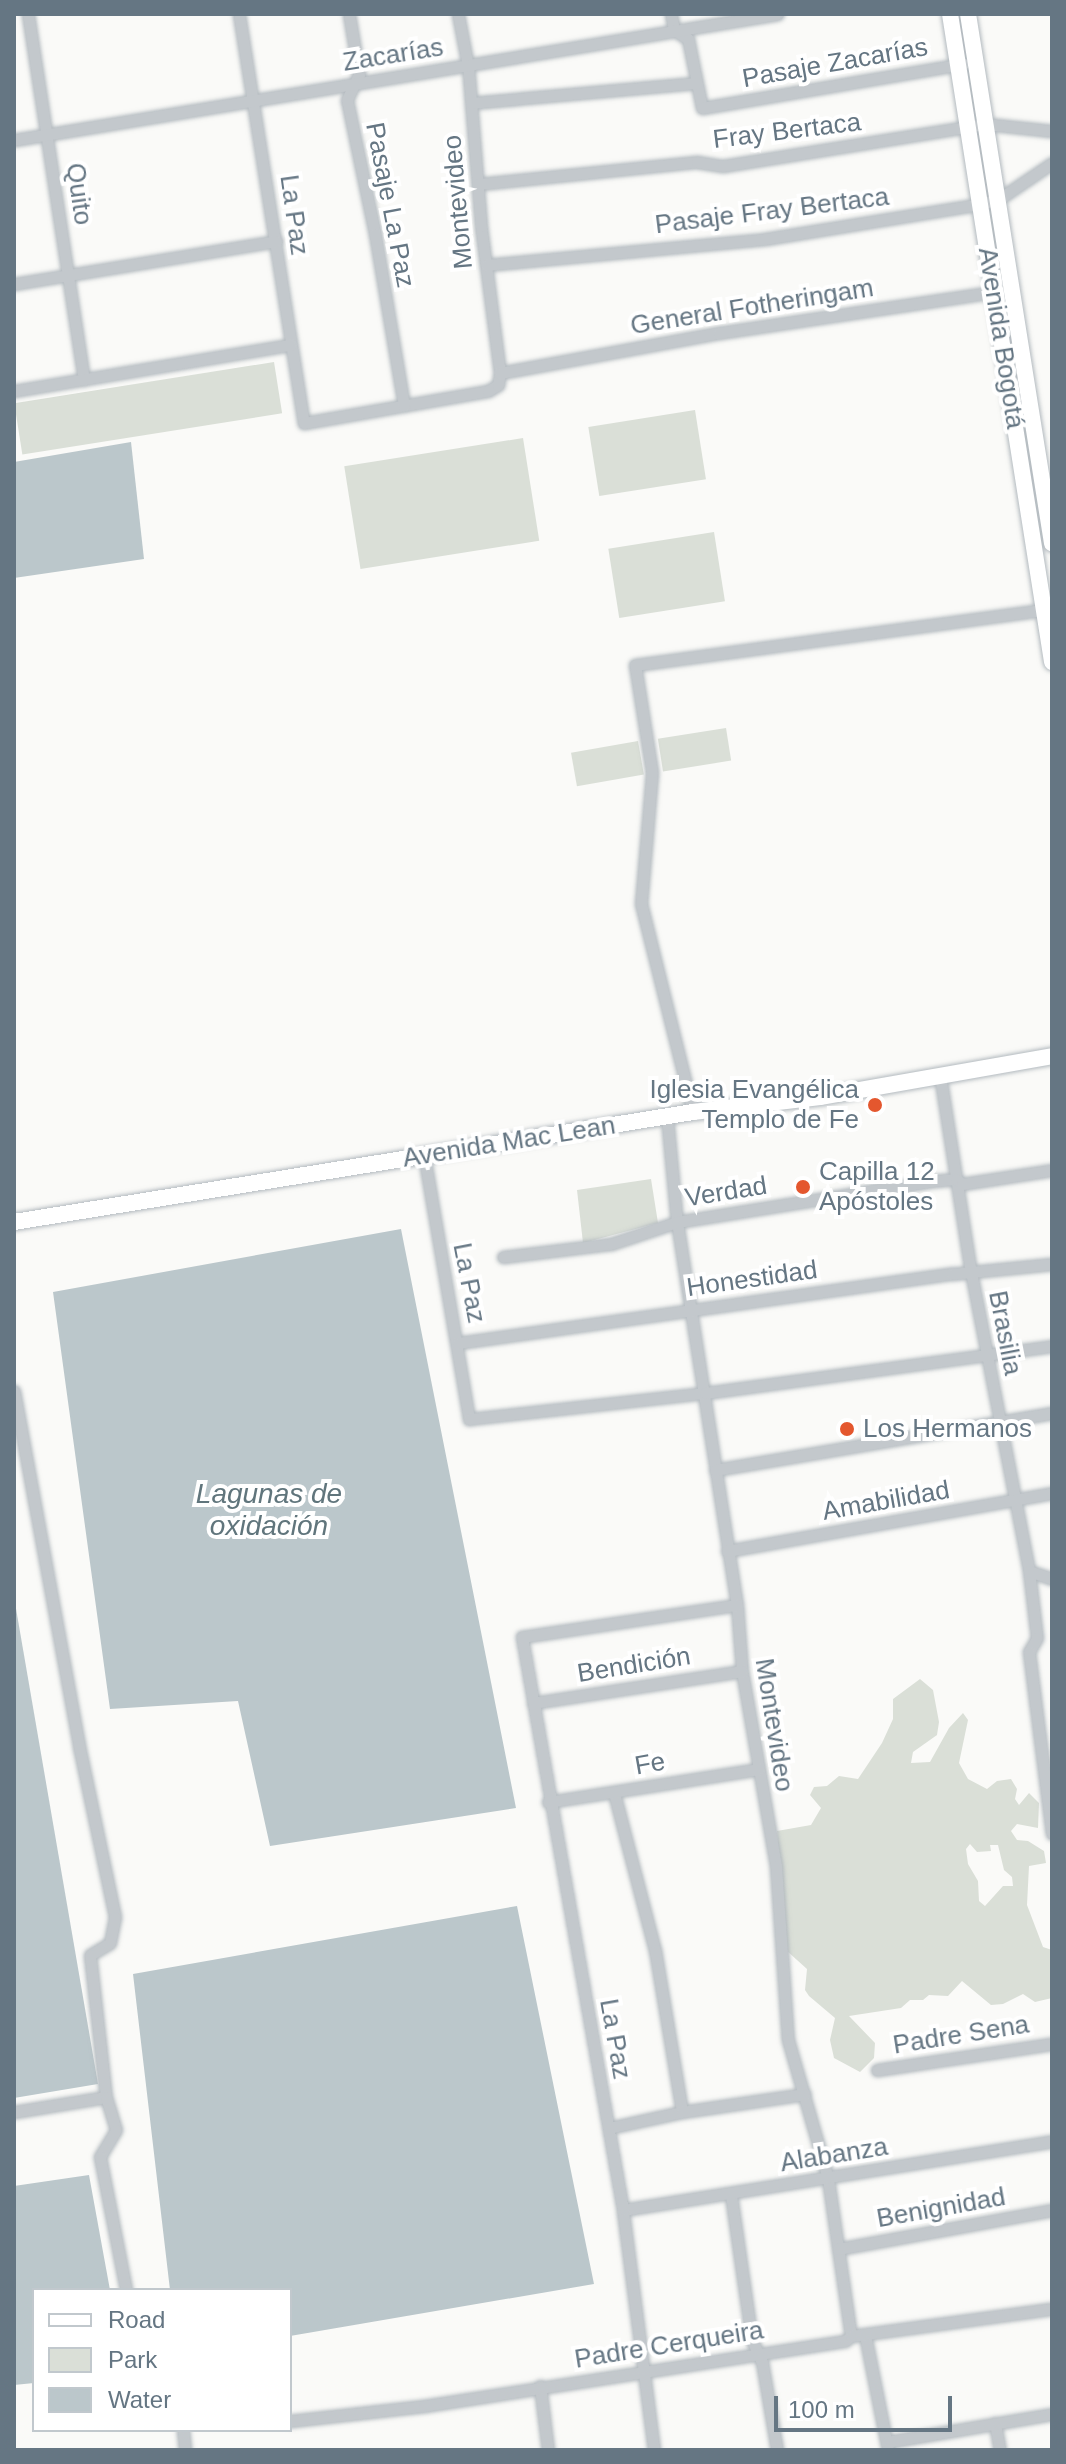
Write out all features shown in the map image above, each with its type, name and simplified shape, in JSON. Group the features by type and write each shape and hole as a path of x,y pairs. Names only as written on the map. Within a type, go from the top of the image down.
{"street":[{"name":"Quito","path":"28,14 84,380"},
{"name":"La Paz","path":"239,14 304,423"},
{"name":"Pasaje La Paz","path":"349,14 359,74 347,100 375,234 404,406"},
{"name":"Montevideo","path":"458,14 468,66 499,379"},
{"path":"471,103 696,83 688,39 674,30 671,14"},
{"name":"Zacarías","path":"14,140 778,14"},
{"name":"Avenida Bogotá","path":"950,14 1052,662"},
{"name":"Avenida Bogotá","path":"968,14 1052,543"},
{"name":"Pasaje Zacarías","path":"696,83 702,108 976,62"},
{"name":"Fray Bertaca","path":"479,184 697,162 723,166 986,124 1052,131"},
{"name":"Pasaje Fray Bertaca","path":"486,265 765,239 980,204 999,199 1039,175 1052,163"},
{"path":"14,284 277,241"},
{"name":"General Fotheringam","path":"304,423 488,391 499,379 719,333 1012,289"},
{"path":"14,391 290,345"},
{"path":"1021,467 1039,465"},
{"path":"1027,504 1045,500"},
{"path":"693,1112 641,904 652,772 635,665 1044,610"},
{"name":"Avenida Mac Lean","path":"14,1222 693,1112 820,1097 1052,1056"},
{"name":"Brasilia","path":"940,1075 971,1272 1029,1571 1037,1638 1029,1652 1052,1834"},
{"name":"Montevideo","path":"667,1117 677,1222 737,1605 742,1671 776,1866 788,2040 828,2179 851,2336"},
{"name":"La Paz","path":"424,1155 469,1419 705,1393"},
{"name":"Verdad","path":"503,1257 611,1244 677,1222 956,1179 962,1184 1052,1170"},
{"name":"Honestidad","path":"458,1343 971,1272 1052,1264"},
{"path":"705,1393 986,1352 1052,1346"},
{"path":"14,1391 79,1746 115,1917 110,1943 90,1955 106,2097 116,2130 100,2157 126,2288"},
{"path":"715,1470 1052,1413"},
{"name":"Amabilidad","path":"727,1551 1052,1493"},
{"path":"1029,1571 1052,1579"},
{"name":"La Paz","path":"654,2450 623,2210 548,1802 522,1637 737,1605"},
{"name":"Bendición","path":"533,1703 742,1671"},
{"name":"Fe","path":"548,1802 758,1769"},
{"path":"614,1793 655,1950 682,2112"},
{"name":"Padre Sena","path":"877,2070 1052,2044"},
{"path":"609,2128 682,2112 805,2094"},
{"path":"14,2112 106,2097"},
{"name":"Alabanza","path":"623,2210 1052,2141"},
{"path":"731,2195 752,2340 758,2353 777,2450"},
{"name":"Benignidad","path":"838,2249 1052,2210"},
{"name":"Padre Cerqueira","path":"292,2421 424,2406 845,2341 851,2336 1052,2309"},
{"path":"865,2335 888,2446 1052,2414"},
{"path":"540,2386 548,2450"},
{"path":"995,2423 1000,2450"}],"green space":[{"path":"274,362 282,413 22,455 14,403"},
{"path":"695,410 706,479 599,496 588,427"},
{"path":"523,438 539,541 360,569 344,466"},
{"path":"714,532 725,601 619,618 608,549"},
{"path":"726,728 731,761 663,771 658,739"},
{"path":"638,741 644,774 577,786 571,753"},
{"path":"651,1179 658,1223 583,1243 577,1190"},
{"path":"920,1679 933,1690 939,1722 937,1735 913,1752 911,1763 930,1762 949,1728 963,1713 968,1720 959,1763 968,1779 987,1789 997,1781 1011,1779 1017,1789 1015,1799 1019,1805 1029,1793 1039,1803 1038,1828 1017,1824 1011,1831 1017,1840 1028,1841 1044,1851 1046,1863 1029,1866 1027,1905 1043,1947 1052,1950 1052,1998 1035,2002 1023,1994 1003,2004 991,2005 962,1981 948,1996 929,1995 923,2000 910,2000 901,2008 849,2016 875,2043 874,2058 860,2072 834,2058 830,2040 835,2018 809,1996 805,1990 807,1969 787,1951 777,1831 811,1825 821,1808 810,1795 814,1787 827,1786 839,1776 858,1779 882,1743 893,1719 893,1699","holes":["970,1844 977,1852 991,1851 990,1845 998,1845 1004,1870 1012,1877 1013,1886 1003,1886 985,1906 979,1901 978,1881 968,1864 966,1849"]}],"water":[{"path":"131,442 144,559 14,578 14,462"},
{"name":"Lagunas de oxidación","path":"401,1229 516,1808 270,1846 238,1701 110,1709 53,1292"},
{"path":"14,1597 98,2084 14,2098"},
{"path":"517,1906 594,2284 292,2336 292,2288 170,2288 133,1974"},
{"path":"89,2175 110,2288 32,2288 32,2383 14,2385 14,2186"}],"place":[{"name":"Iglesia Evangélica Templo de Fe","path":"875,1105"},
{"name":"Capilla 12 Apóstoles","path":"803,1187"},
{"name":"Los Hermanos","path":"847,1429"}]}
